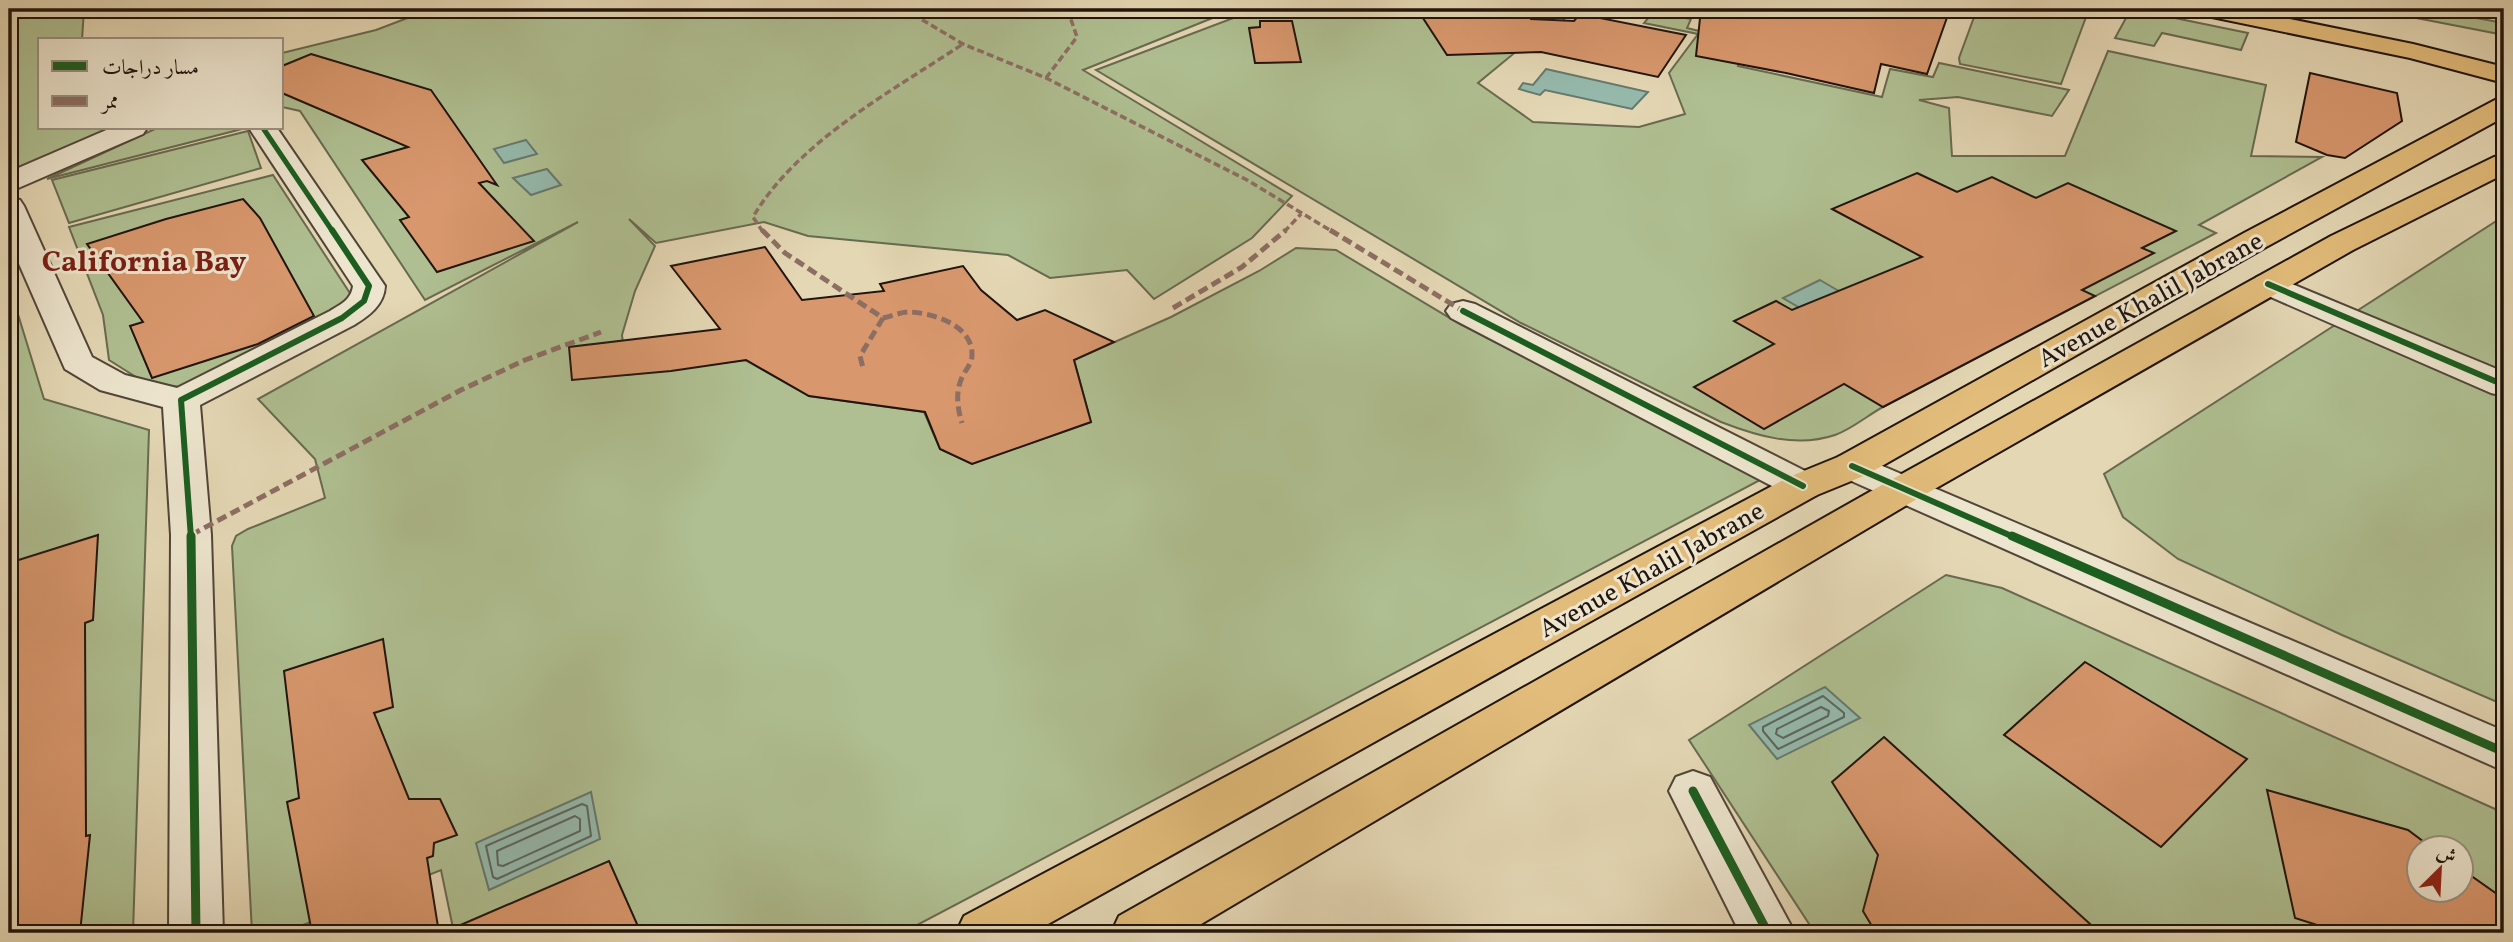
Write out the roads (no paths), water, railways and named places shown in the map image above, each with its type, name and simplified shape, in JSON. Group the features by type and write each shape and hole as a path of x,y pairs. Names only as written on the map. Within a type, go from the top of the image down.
{"main road":[{"path":"2207,9 2413,51 2504,75"},
{"path":"2282,9 2504,53"},
{"name":"Avenue Khalil Jabrane","path":"983,933 1803,486 1852,466 2255,240 2504,106"},
{"name":"Avenue Khalil Jabrane","path":"1138,933 1903,490 2268,284 2342,243 2504,163"}],"street":[{"path":"9,183 128,130"},
{"path":"9,206 77,362 89,373 106,380 181,400 342,318 363,304 369,296 369,286 264,130"},
{"path":"2268,284 2504,385"},
{"path":"1464,311 1548,345 1803,486"},
{"path":"181,400 191,535 196,933"},
{"path":"1852,466 2504,752"},
{"path":"1693,791 1768,933"}],"water":[{"path":"1546,69 1648,92 1632,109 1545,90 1540,95 1519,89 1523,83 1533,85"},
{"path":"526,140 537,154 504,163 494,149"},
{"path":"547,169 561,185 531,195 513,178"},
{"path":"1820,280 1868,308 1829,325 1783,298"},
{"path":"1825,687 1860,718 1777,759 1749,725"},
{"path":"591,792 600,839 489,890 476,843"}],"district":[{"name":"California Bay","path":"144,261"}]}
